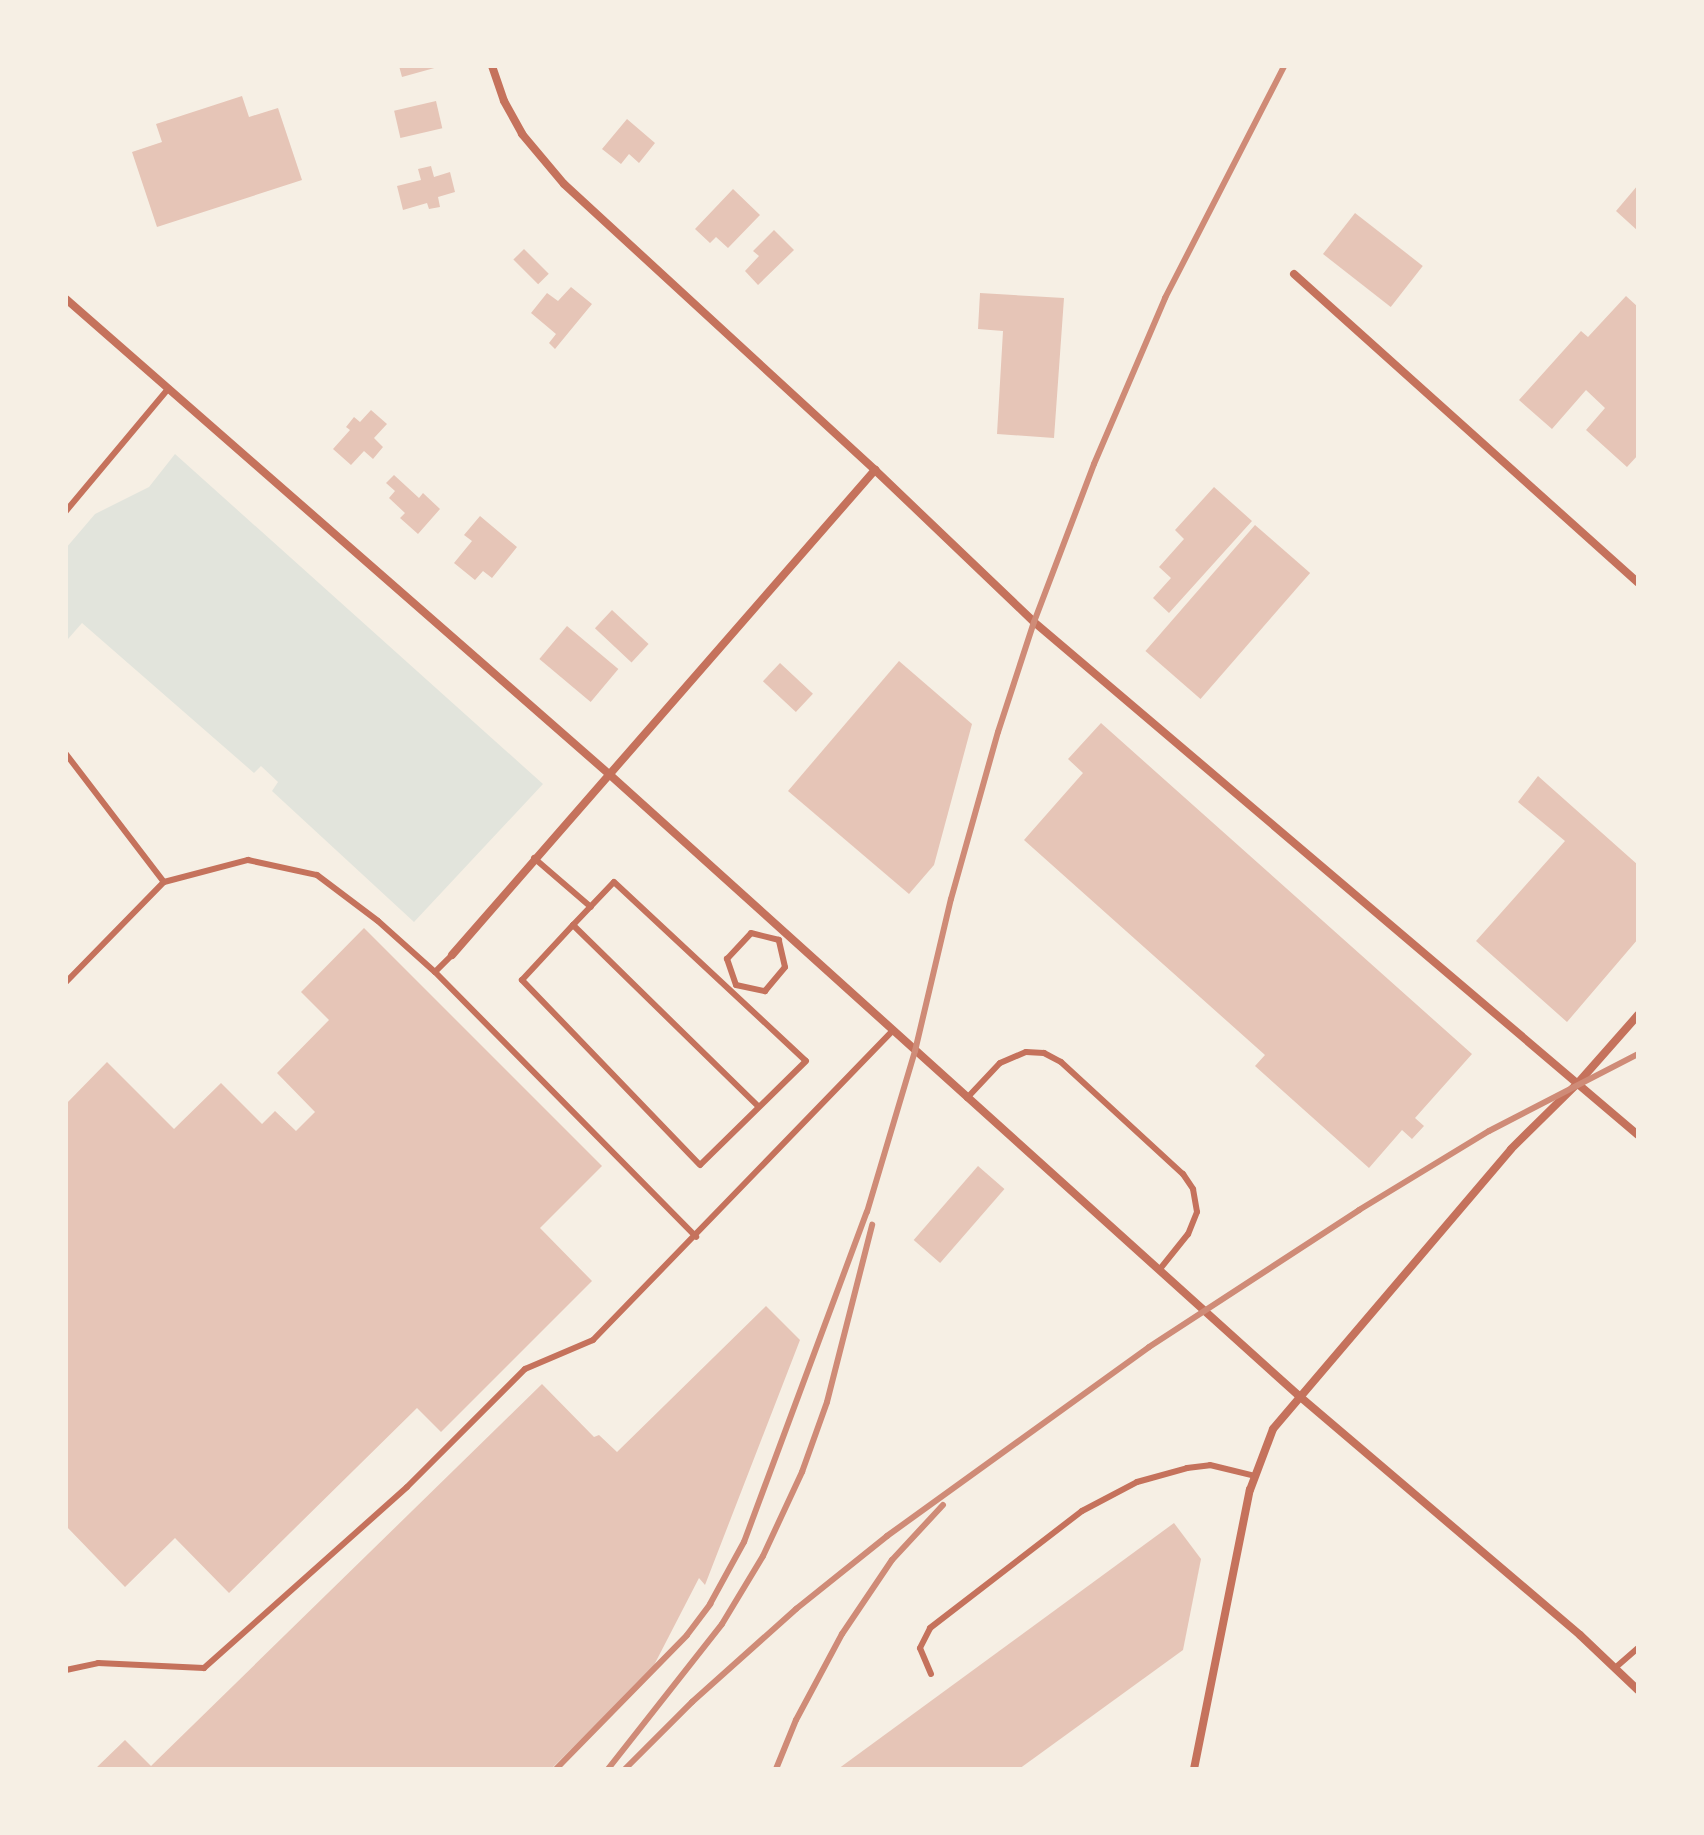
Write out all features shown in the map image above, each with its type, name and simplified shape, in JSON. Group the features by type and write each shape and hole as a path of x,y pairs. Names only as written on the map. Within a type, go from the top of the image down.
{"street":[{"path":"492,66 504,101 522,134 564,184 875,470 1034,622 1638,1135"},
{"path":"1294,274 1638,583"},
{"path":"66,299 609,774 782,937 892,1031 1298,1395 1638,1690"},
{"path":"452,955 875,470"},
{"path":"1194,1769 1264,1443 1298,1395 1511,1149 1578,1083 1638,1015"}],"lane":[{"path":"66,511 170,387"},
{"path":"66,754 164,882"},
{"path":"534,858 591,907"},
{"path":"66,982 164,882 248,860 317,875 378,921 435,972 696,1237"},
{"path":"614,882 806,1061 700,1165 522,980 573,925 614,882"},
{"path":"573,925 758,1106"},
{"path":"751,933 782,937 785,967 765,991 736,985 727,959 751,933"},
{"path":"435,972 452,955"},
{"path":"731,991 736,985"},
{"path":"66,1670 98,1663 204,1668 407,1487 525,1369 593,1340 892,1031"},
{"path":"967,1098 1000,1063 1026,1052 1044,1053 1061,1062 1183,1174 1193,1189 1197,1212 1188,1234 1160,1269"},
{"path":"931,1674 920,1648 930,1628 1082,1511 1137,1482 1187,1468 1210,1465 1255,1476"},
{"path":"1615,1668 1638,1648"}],"shaded area":[{"path":"175,454 543,784 414,922 272,791 278,782 261,766 254,773 82,623 68,639 66,548 95,514 149,487"}],"building":[{"path":"399,66 438,66 438,67 402,77"},
{"path":"242,96 249,117 278,108 302,180 157,227 132,152 162,142 156,124"},
{"path":"436,101 442,128 400,138 394,111"},
{"path":"627,119 655,143 639,163 629,154 621,164 602,149"},
{"path":"431,166 434,177 450,172 455,192 438,197 440,207 429,209 427,203 403,210 397,186 421,180 418,169"},
{"path":"1638,185 1638,231 1616,211"},
{"path":"733,189 760,215 728,248 716,237 710,243 695,229"},
{"path":"1355,213 1423,266 1391,307 1323,254"},
{"path":"774,230 794,250 758,285 745,271 759,256 753,251"},
{"path":"524,249 549,274 538,284 513,260"},
{"path":"571,287 592,304 555,349 549,343 556,334 531,313 547,293 558,301"},
{"path":"980,293 1064,298 1054,438 997,434 1003,331 978,329"},
{"path":"1626,296 1638,307 1638,455 1627,467 1586,430 1605,408 1586,390 1552,429 1519,400 1581,331 1588,337"},
{"path":"371,410 387,424 374,438 383,447 373,459 364,451 351,465 333,449 350,430 346,427 354,417 360,422"},
{"path":"394,475 419,498 423,493 440,509 418,534 400,518 405,513 389,498 395,491 386,483"},
{"path":"1214,487 1252,521 1169,613 1153,598 1171,578 1159,567 1184,539 1175,530"},
{"path":"480,516 517,547 492,578 483,571 475,580 454,563 472,541 464,535"},
{"path":"1255,525 1310,573 1201,699 1145,651"},
{"path":"612,610 649,644 632,662 595,628"},
{"path":"567,626 618,669 591,702 539,659"},
{"path":"899,661 972,724 934,865 909,894 788,791"},
{"path":"780,663 813,694 796,712 763,681"},
{"path":"1101,723 1472,1054 1415,1118 1424,1126 1412,1139 1402,1130 1369,1168 1255,1066 1265,1055 1024,840 1083,773 1068,759"},
{"path":"1538,776 1638,865 1638,939 1567,1022 1476,941 1565,841 1518,802"},
{"path":"364,928 602,1166 540,1228 592,1281 441,1432 417,1408 229,1593 175,1538 125,1587 66,1526 66,1104 107,1062 174,1129 221,1083 262,1124 275,1111 296,1131 315,1112 277,1073 329,1020 301,992"},
{"path":"978,1166 1004,1189 940,1263 914,1240"},
{"path":"766,1306 800,1340 705,1585 699,1578 651,1671 551,1769 95,1769 125,1740 151,1766 542,1384 594,1437 599,1435 617,1452"},
{"path":"1174,1523 1201,1559 1183,1650 1019,1769 838,1769"}],"railway":[{"path":"556,1769 687,1635 710,1604 744,1542 867,1212 915,1051 951,899 998,732 1034,622 1094,464 1165,298 1284,66"},
{"path":"625,1769 692,1702 796,1609 887,1536 1149,1347 1359,1210 1489,1131 1638,1054"},
{"path":"608,1769 722,1624 763,1556 802,1472 827,1402 872,1225"},
{"path":"776,1769 796,1720 842,1634 892,1560 943,1505"}]}
